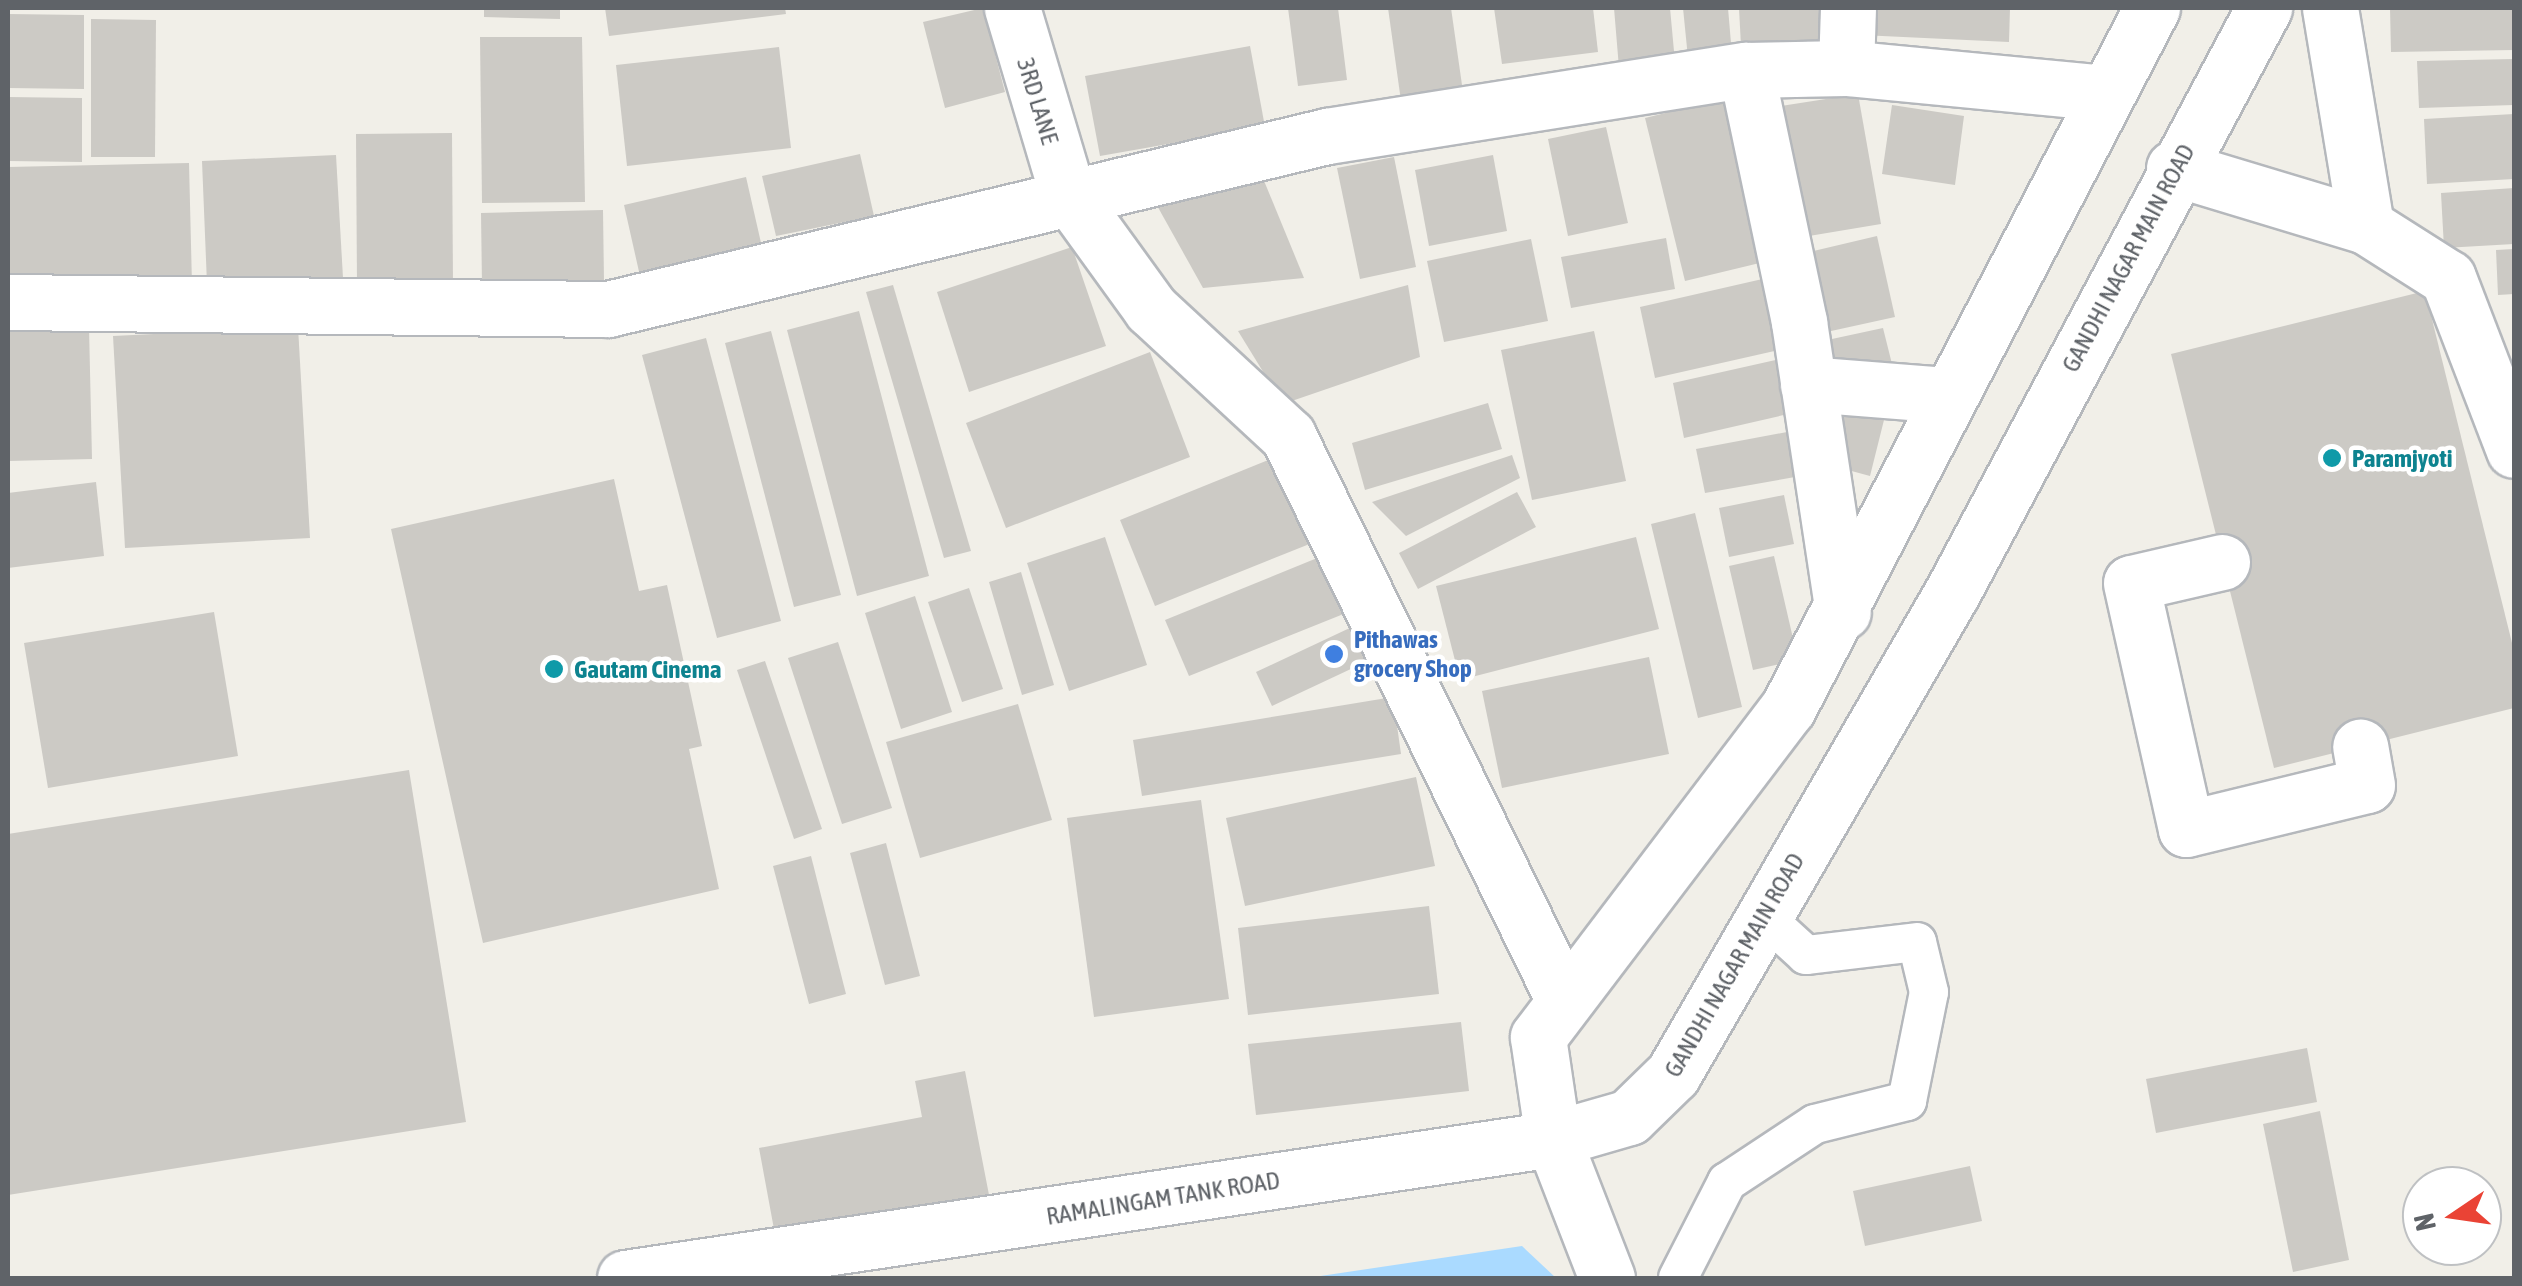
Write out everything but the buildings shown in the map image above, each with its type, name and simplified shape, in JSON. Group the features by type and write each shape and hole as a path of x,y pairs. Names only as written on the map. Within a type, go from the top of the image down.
{"street":[{"name":"3RD LANE","path":"1012,8 1067,193 1152,309 1288,436 1562,996"},
{"path":"1846,68 1848,8"},
{"path":"1608,1278 1553,1139 1538,1037 1562,996 1766,742 1842,612 1948,394 2152,8"},
{"name":"GANDHI NAGAR MAIN ROAD","path":"1553,1139 1629,1117 1659,1096 1760,913 1954,591 2174,168 2264,8"},
{"path":"2330,8 2366,226"},
{"path":"8,302 608,309 1067,193 1327,136 1746,70 1846,68 2105,93"},
{"path":"1746,70 1808,384 1842,612"},
{"path":"2174,168 2366,226 2448,278 2514,450"},
{"path":"1808,384 1948,394"},
{"path":"2222,562 2131,583 2186,829 2367,785 2360,747"},
{"name":"RAMALINGAM TANK ROAD","path":"625,1278 1553,1139"}],"lane":[{"path":"1678,1278 1727,1182 1814,1124 1907,1101 1929,992 1917,942 1806,955 1760,913"}],"water":[{"path":"1522,1246 1556,1278 1307,1278"}],"place":[{"name":"Paramjyoti","path":"2332,458"},
{"name":"Pithawas grocery Shop","path":"1334,654"},
{"name":"Gautam Cinema","path":"554,669"}]}
